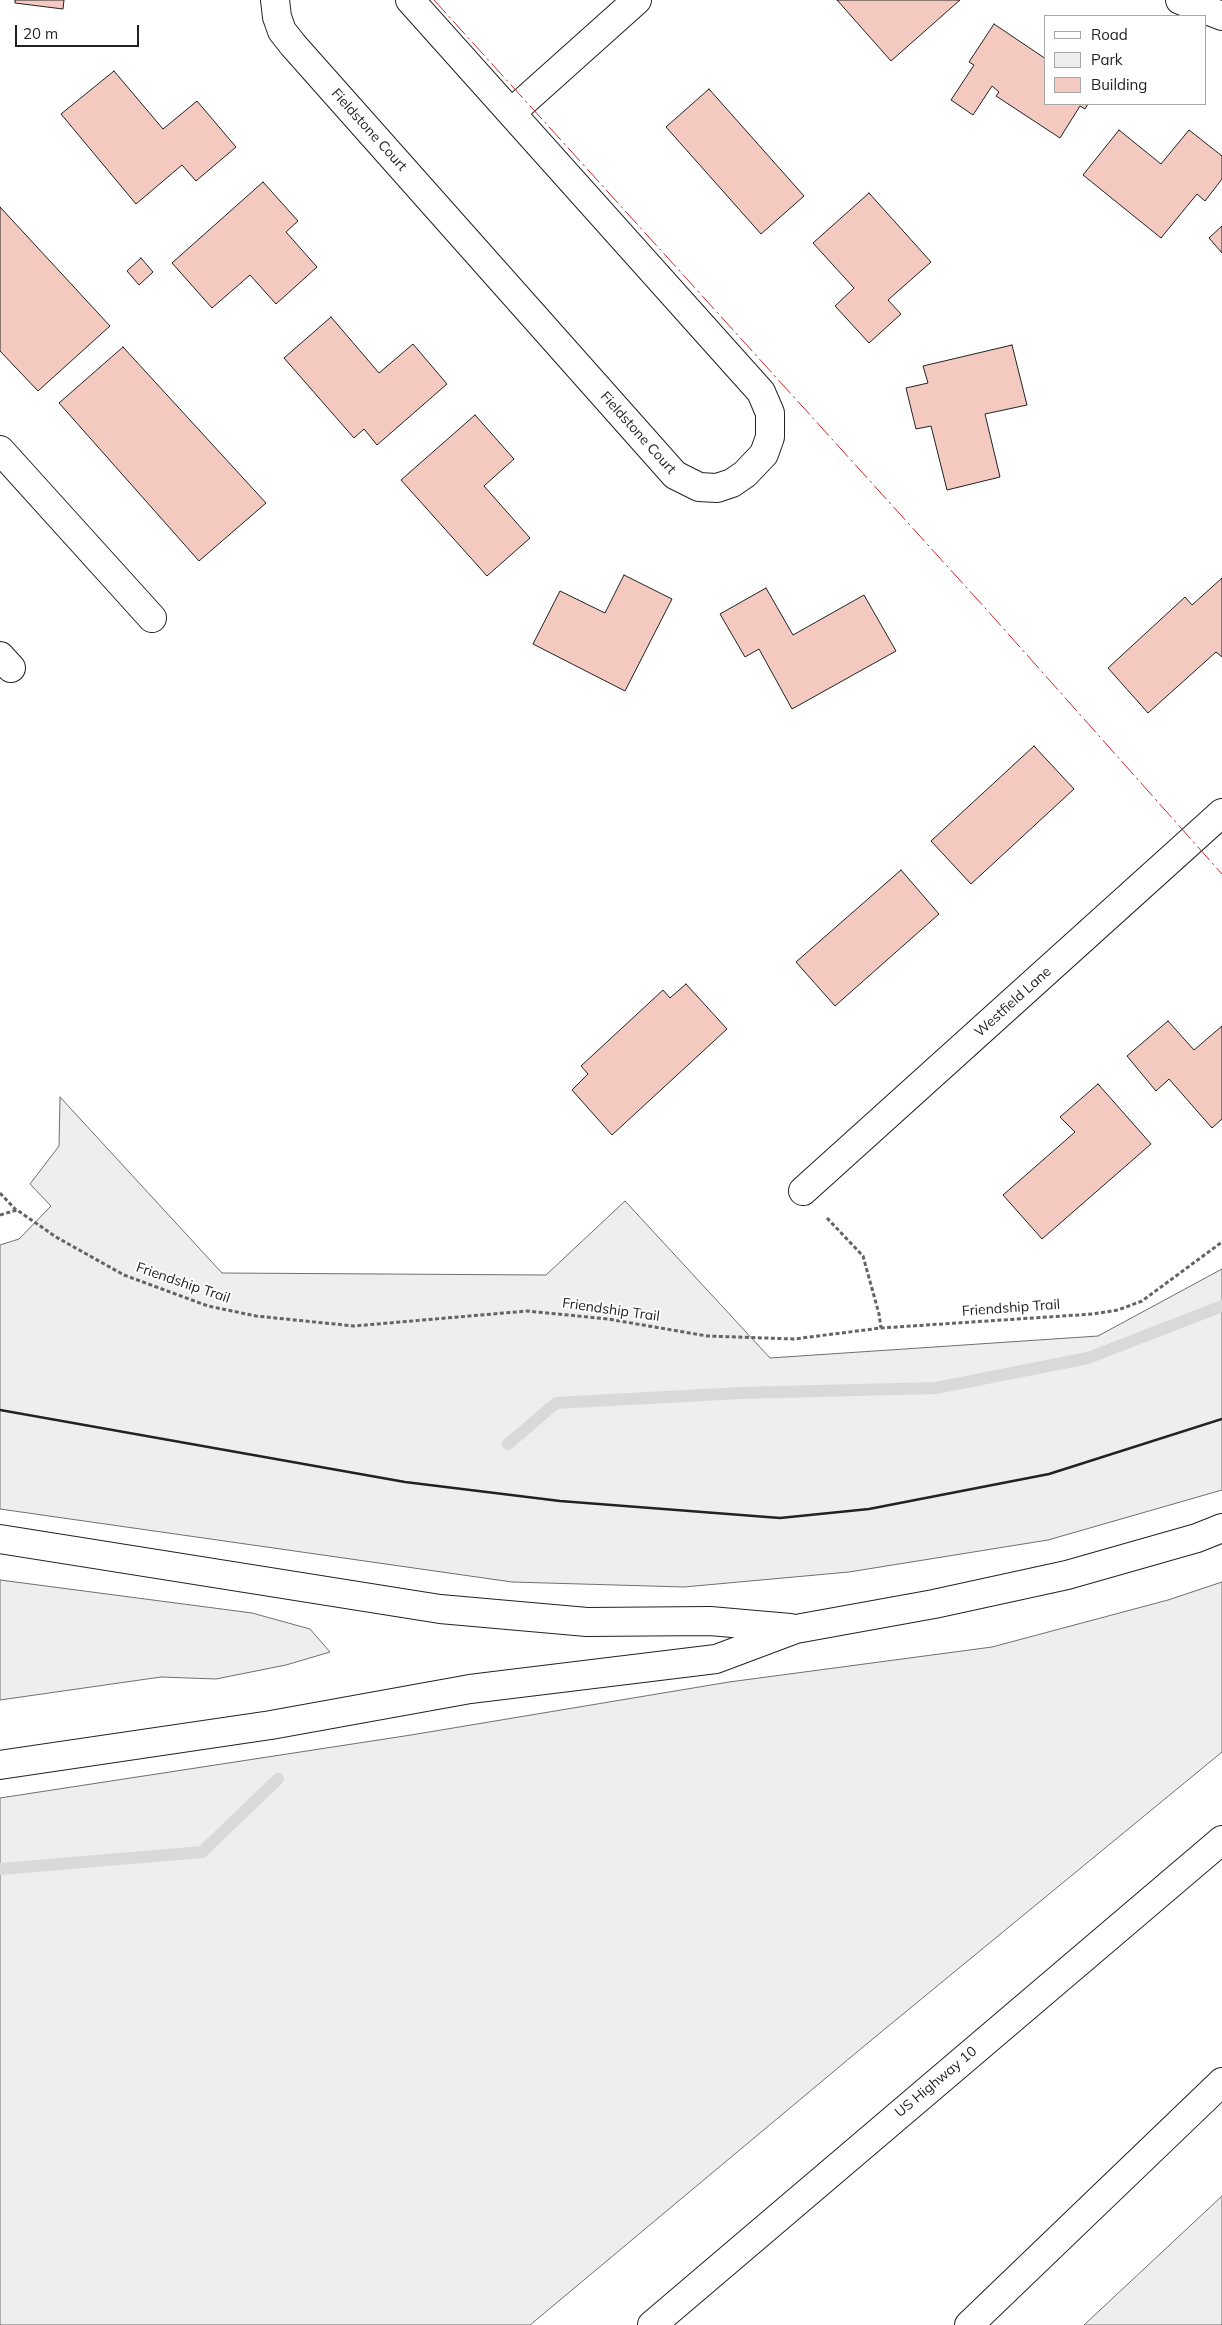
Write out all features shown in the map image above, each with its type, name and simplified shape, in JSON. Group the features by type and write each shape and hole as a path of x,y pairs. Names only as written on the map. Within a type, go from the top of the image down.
{"main road":[{"name":"Fieldstone Court","path":"275,0 277,17 282,31 293,45 676,475 699,487 717,488 732,483 745,474 764,454 770,437 770,413 761,392 410,0"},
{"path":"512,112 637,0"},
{"path":"1180,0 1222,16"},
{"path":"0,450 152,618"},
{"name":"Westfield Lane","path":"803,1192 1222,813"},
{"path":"0,1765 271,1725 470,1689 716,1659 796,1629 934,1604 1067,1575 1198,1538 1222,1528"},
{"path":"0,1539 440,1609 587,1622 710,1621 796,1629"},
{"name":"US Highway 10","path":"652,2325 1222,1840"},
{"path":"969,2325 1222,2082"}],"path":[{"path":"803,1192 863,1256 881,1328"},
{"name":"Friendship Trail","path":"0,1193 17,1210 56,1237 124,1275 208,1306 256,1316 354,1326 527,1311 608,1319 707,1336 794,1339 881,1328 1093,1314 1118,1310 1142,1301 1222,1242"},
{"path":"0,1215 17,1210"}],"green space":[{"path":"60,1097 222,1273 546,1275 625,1201 770,1358 1098,1336 1222,1269 1222,1490 1048,1540 849,1572 684,1587 512,1582 0,1509 0,1245 19,1239 51,1206 30,1184 59,1146"},
{"path":"0,1580 252,1613 310,1629 330,1652 286,1665 216,1679 161,1677 0,1700"},
{"path":"1222,1582 1222,1752 869,2042 530,2325 0,2325 0,1798 411,1735 729,1682 992,1647 1168,1600"},
{"path":"1222,2196 1222,2325 1084,2325"}],"building":[{"path":"15,0 64,0 63,9 15,3"},
{"path":"837,0 960,0 891,61"},
{"path":"994,24 1044,58 1044,105 1087,105 1085,109 1080,106 1060,138 996,96 999,92 992,86 973,115 951,100 974,65 969,62"},
{"path":"114,71 163,129 197,101 236,147 196,181 182,165 136,204 61,114"},
{"path":"709,89 804,196 761,234 666,127"},
{"path":"1119,130 1161,164 1189,130 1222,156 1222,179 1205,201 1197,194 1161,238 1083,175"},
{"path":"263,182 298,221 286,232 317,267 276,304 250,275 212,308 172,263"},
{"path":"869,193 931,262 888,300 901,314 869,343 835,306 854,288 813,243"},
{"path":"0,207 110,326 38,391 0,351"},
{"path":"1222,226 1222,253 1209,238"},
{"path":"141,258 153,272 139,285 127,271"},
{"path":"331,317 379,373 413,344 447,384 377,445 364,429 354,438 284,358"},
{"path":"1012,345 1027,405 985,414 1000,477 947,490 931,426 916,429 906,388 928,383 923,366"},
{"path":"123,347 266,503 199,561 59,403"},
{"path":"475,415 514,459 484,486 530,538 487,576 401,480"},
{"path":"624,575 672,599 625,691 533,644 560,591 605,613"},
{"path":"1222,578 1222,657 1216,652 1148,713 1108,668 1185,597 1192,605"},
{"path":"766,588 793,635 864,595 896,651 792,709 759,649 745,657 720,614"},
{"path":"1034,746 1074,789 971,884 931,841"},
{"path":"901,870 939,914 835,1006 796,962"},
{"path":"686,984 727,1029 612,1135 572,1090 588,1074 581,1066 663,990 670,998"},
{"path":"1168,1021 1194,1050 1222,1026 1222,1119 1212,1128 1169,1079 1156,1091 1127,1056"},
{"path":"1098,1084 1151,1144 1042,1239 1003,1195 1075,1132 1060,1117"}],"waterway":[{"path":"508,1444 556,1403 740,1393 936,1388 1088,1358 1222,1306"},
{"path":"0,1869 202,1852 278,1779"}],"wall":[{"path":"0,1410 405,1482 560,1501 780,1518 869,1509 1049,1474 1222,1419"}],"power":[{"path":"434,0 986,609 1222,874"}]}
